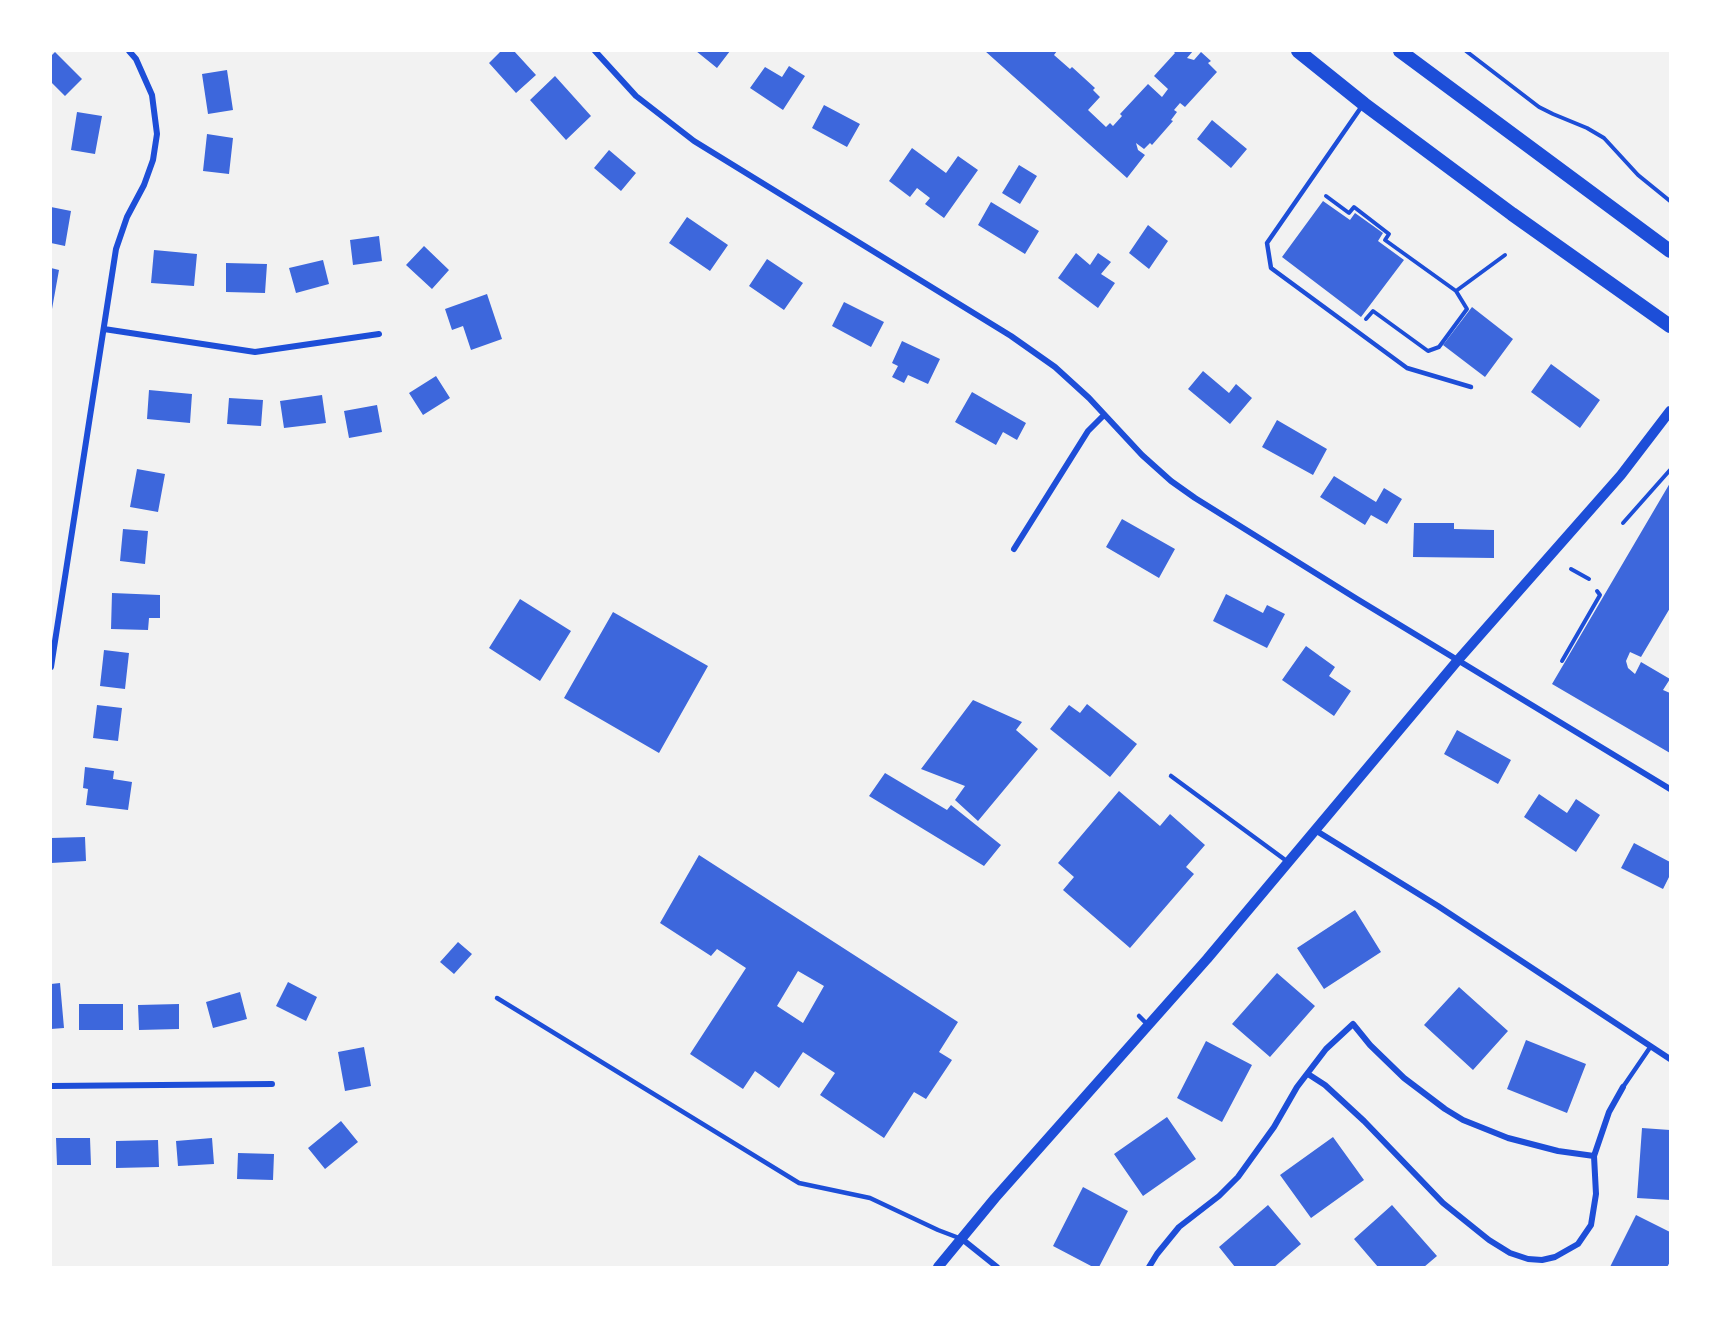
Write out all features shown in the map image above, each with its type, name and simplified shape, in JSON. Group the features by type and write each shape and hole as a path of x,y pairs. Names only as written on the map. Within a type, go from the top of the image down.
{"main road":[{"path":"1298,51 1364,104 1512,214 1670,326"},
{"path":"1400,51 1670,251"}],"street":[{"path":"51,667 116,249 127,217 144,185 153,160 157,134 152,95 136,59 129,51"},
{"path":"595,51 625,85 674,127 1011,336 1055,367 1142,455 1187,492 1357,599 1670,789"},
{"path":"104,329 255,352 379,334"},
{"path":"938,1267 995,1198 1288,862 1458,660 1621,475 1670,411"},
{"path":"1014,549 1088,431 1104,415"},
{"path":"1315,829 1438,906 1670,1059"},
{"path":"1149,1267 1179,1227 1219,1196 1238,1177 1274,1127 1287,1101 1326,1049 1353,1024 1395,1070 1445,1109 1463,1120 1508,1138 1558,1151 1594,1156"},
{"path":"1308,1074 1325,1085 1364,1121 1443,1203 1489,1240 1510,1253 1528,1259 1542,1260 1555,1257 1578,1244 1586,1234 1594,1214 1594,1156 1609,1112 1623,1086"},
{"path":"51,1086 272,1084"},
{"path":"962,1239 997,1267"}],"lane":[{"path":"1364,104 1267,243 1271,268 1407,368 1471,387"},
{"path":"1171,776 1288,862"},
{"path":"497,998 799,1183 870,1198 962,1239"},
{"path":"1139,1016 1148,1025"},
{"path":"1623,1086 1651,1046"}],"path":[{"path":"1466,51 1539,107 1604,138 1638,175 1670,201"},
{"path":"1326,196 1349,213 1354,207 1389,234 1385,240 1456,291 1467,309 1439,346 1428,351 1373,311 1366,319"},
{"path":"1456,291 1505,255"},
{"path":"1623,523 1670,470"},
{"path":"1570,569 1589,579"},
{"path":"1562,661 1600,595 1597,591"}],"building":[{"path":"501,51 514,51 536,75 516,93 489,63"},
{"path":"696,51 730,51 717,68"},
{"path":"985,51 1057,51 1054,55 1070,69 1072,67 1095,88 1093,90 1100,97 1088,110 1106,127 1110,123 1113,126 1122,116 1120,114 1148,84 1162,97 1168,89 1154,76 1175,53 1173,51 1193,51 1187,58 1194,60 1201,52 1211,61 1208,63 1217,72 1185,107 1180,103 1174,110 1177,112 1171,120 1173,121 1152,145 1150,143 1144,149 1136,143 1138,150 1145,155 1127,178"},
{"path":"55,52 82,79 65,96 51,82 51,56"},
{"path":"789,66 805,76 783,110 750,88 765,67 782,77"},
{"path":"227,70 233,110 208,114 202,74"},
{"path":"555,76 591,116 566,140 530,100"},
{"path":"824,105 860,124 847,147 812,128"},
{"path":"77,112 102,116 95,154 71,150"},
{"path":"1212,120 1247,149 1231,168 1197,139"},
{"path":"207,134 233,138 229,174 203,171"},
{"path":"912,148 946,173 958,156 978,170 944,218 925,204 930,198 917,188 910,197 889,181"},
{"path":"609,150 636,173 621,191 594,168"},
{"path":"1019,165 1037,176 1020,204 1002,193"},
{"path":"1323,201 1350,220 1355,213 1383,233 1378,241 1404,260 1361,317 1282,257"},
{"path":"991,202 1039,231 1025,254 978,225"},
{"path":"51,207 71,211 65,246 51,243"},
{"path":"687,217 728,245 710,271 669,243"},
{"path":"1148,225 1168,241 1149,269 1129,253"},
{"path":"379,236 382,261 353,265 350,240"},
{"path":"424,246 449,270 432,289 406,265"},
{"path":"154,250 197,254 194,286 151,283"},
{"path":"1076,253 1090,265 1098,253 1111,262 1101,274 1115,283 1098,308 1058,278"},
{"path":"767,259 803,283 784,310 749,286"},
{"path":"323,260 329,284 296,293 289,268"},
{"path":"226,263 267,264 265,293 226,292"},
{"path":"51,268 59,270 52,309 51,309"},
{"path":"487,294 502,339 471,350 463,326 452,330 445,309"},
{"path":"844,302 884,322 871,347 832,326"},
{"path":"1472,307 1513,339 1485,377 1443,345"},
{"path":"902,341 940,359 928,384 908,375 904,383 892,377 898,366 892,363"},
{"path":"1551,364 1600,400 1580,428 1531,392"},
{"path":"1203,371 1229,393 1236,384 1252,398 1230,424 1188,389"},
{"path":"436,376 450,398 423,415 409,393"},
{"path":"149,390 192,394 190,423 147,419"},
{"path":"972,392 1026,423 1017,440 1003,432 996,445 955,422"},
{"path":"322,395 326,423 284,428 280,401"},
{"path":"229,398 263,400 261,426 227,424"},
{"path":"377,405 382,432 349,438 344,411"},
{"path":"1277,420 1327,449 1313,475 1262,447"},
{"path":"137,469 165,474 158,512 130,507"},
{"path":"1334,476 1376,502 1384,488 1402,499 1387,524 1371,515 1365,525 1320,497"},
{"path":"1670,483 1670,608 1641,657 1630,652 1626,661 1628,668 1635,674 1641,662 1670,679 1663,690 1670,693 1670,753 1552,684"},
{"path":"1122,519 1175,549 1159,578 1106,547"},
{"path":"1414,523 1454,523 1454,529 1494,530 1494,558 1413,557"},
{"path":"123,529 148,531 145,564 120,561"},
{"path":"112,593 160,595 160,618 149,618 148,630 111,629"},
{"path":"1226,594 1263,613 1267,605 1285,614 1267,648 1213,621"},
{"path":"520,599 571,631 540,681 489,648"},
{"path":"613,612 708,666 659,753 564,698"},
{"path":"1306,646 1335,667 1329,676 1351,691 1334,716 1282,680"},
{"path":"104,650 129,653 125,689 100,686"},
{"path":"973,700 1022,722 1016,730 1038,749 978,821 955,800 965,786 921,769"},
{"path":"1087,704 1137,744 1110,777 1050,729 1069,705 1080,713"},
{"path":"97,705 122,708 118,741 93,738"},
{"path":"1457,730 1511,760 1498,784 1444,754"},
{"path":"85,767 114,771 113,779 132,782 128,810 86,805 88,789 83,788"},
{"path":"885,773 947,810 951,805 1001,845 984,866 869,796"},
{"path":"1119,791 1160,826 1170,814 1205,845 1186,867 1194,874 1130,948 1063,890 1074,877 1058,863"},
{"path":"1539,794 1567,813 1576,799 1600,815 1576,852 1524,817"},
{"path":"85,837 86,861 51,863 51,838"},
{"path":"1634,843 1670,862 1670,875 1663,889 1621,868"},
{"path":"699,855 958,1022 939,1052 952,1060 926,1099 914,1092 884,1138 820,1095 835,1073 803,1052 779,1088 755,1071 743,1089 690,1054 746,968 717,949 711,956 660,923","holes":["798,971 824,986 803,1023 777,1006"]},
{"path":"1355,910 1381,952 1324,989 1297,948"},
{"path":"458,942 472,954 454,974 440,962"},
{"path":"1277,973 1315,1006 1270,1057 1232,1024"},
{"path":"288,982 317,997 306,1021 276,1006"},
{"path":"60,983 64,1028 51,1029 51,984"},
{"path":"1459,987 1508,1031 1473,1070 1424,1025"},
{"path":"240,992 247,1019 213,1028 206,1002"},
{"path":"79,1004 123,1004 123,1030 79,1030"},
{"path":"179,1004 179,1029 139,1030 138,1005"},
{"path":"1526,1040 1586,1064 1567,1113 1507,1089"},
{"path":"1206,1041 1252,1065 1222,1122 1177,1098"},
{"path":"364,1047 371,1086 345,1091 338,1052"},
{"path":"1167,1117 1196,1159 1143,1196 1114,1154"},
{"path":"341,1121 358,1142 325,1169 308,1148"},
{"path":"1642,1128 1670,1130 1670,1200 1637,1198"},
{"path":"1333,1137 1364,1180 1311,1218 1280,1175"},
{"path":"56,1138 90,1138 91,1165 57,1165"},
{"path":"212,1138 214,1164 178,1166 176,1141"},
{"path":"158,1140 159,1167 116,1168 116,1141"},
{"path":"238,1153 274,1154 273,1180 237,1179"},
{"path":"1083,1187 1128,1211 1099,1267 1093,1267 1053,1246"},
{"path":"1268,1205 1301,1244 1274,1267 1235,1267 1219,1247"},
{"path":"1392,1205 1437,1256 1424,1267 1378,1267 1354,1239"},
{"path":"1636,1215 1670,1232 1670,1262 1667,1267 1610,1267"}]}
